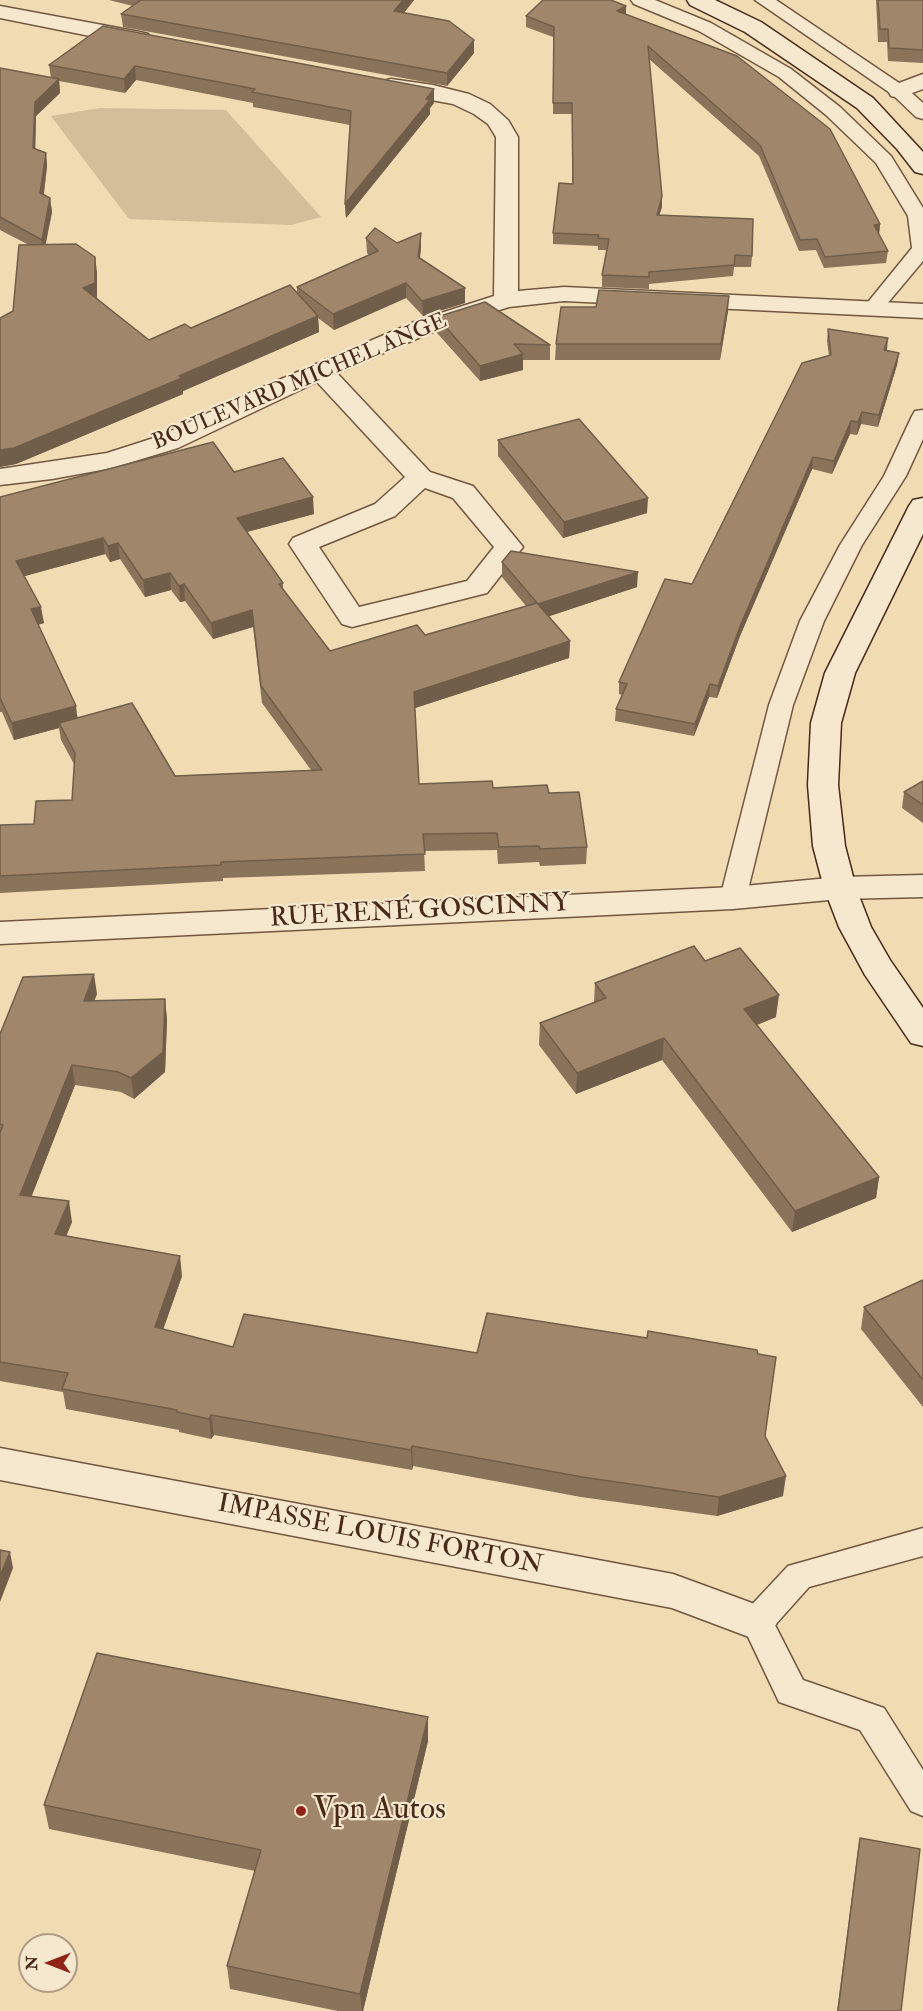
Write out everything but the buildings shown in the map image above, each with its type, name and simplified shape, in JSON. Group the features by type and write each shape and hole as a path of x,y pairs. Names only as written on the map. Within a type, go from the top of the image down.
{"street":[{"path":"16,25 42,0"},
{"path":"698,0 753,27 865,104 905,144 923,167"},
{"path":"0,12 16,25 161,43"},
{"path":"899,91 923,81"},
{"path":"368,83 433,92 461,99 497,120 507,137 506,300"},
{"name":"BOULEVARD MICHEL ANGE","path":"0,477 52,471 112,460 169,442 218,416 429,325 506,300 564,294 923,310"},
{"path":"321,371 420,478 463,492 509,547 477,587 352,618 303,544 385,510 420,478"},
{"path":"923,506 840,673 826,723 824,798 829,846 840,888 855,927 877,968 923,1034"},
{"name":"RUE RENÉ GOSCINNY","path":"0,933 734,898 840,888 923,886"},
{"name":"IMPASSE LOUIS FORTON","path":"0,1464 673,1591 757,1622"}],"lane":[{"path":"640,0 705,27 785,73 834,111 884,160 918,216 922,249 874,307"},
{"path":"764,0 899,91 923,113"},
{"path":"734,898 781,705 812,621 851,545 895,476 923,416"},
{"path":"923,1542 799,1576 757,1622 791,1691 872,1719 923,1800"}],"shaded area":[{"path":"100,108 226,110 321,217 291,225 129,219 51,116"}],"place":[{"name":"Vpn Autos","path":"301,1811"}]}
